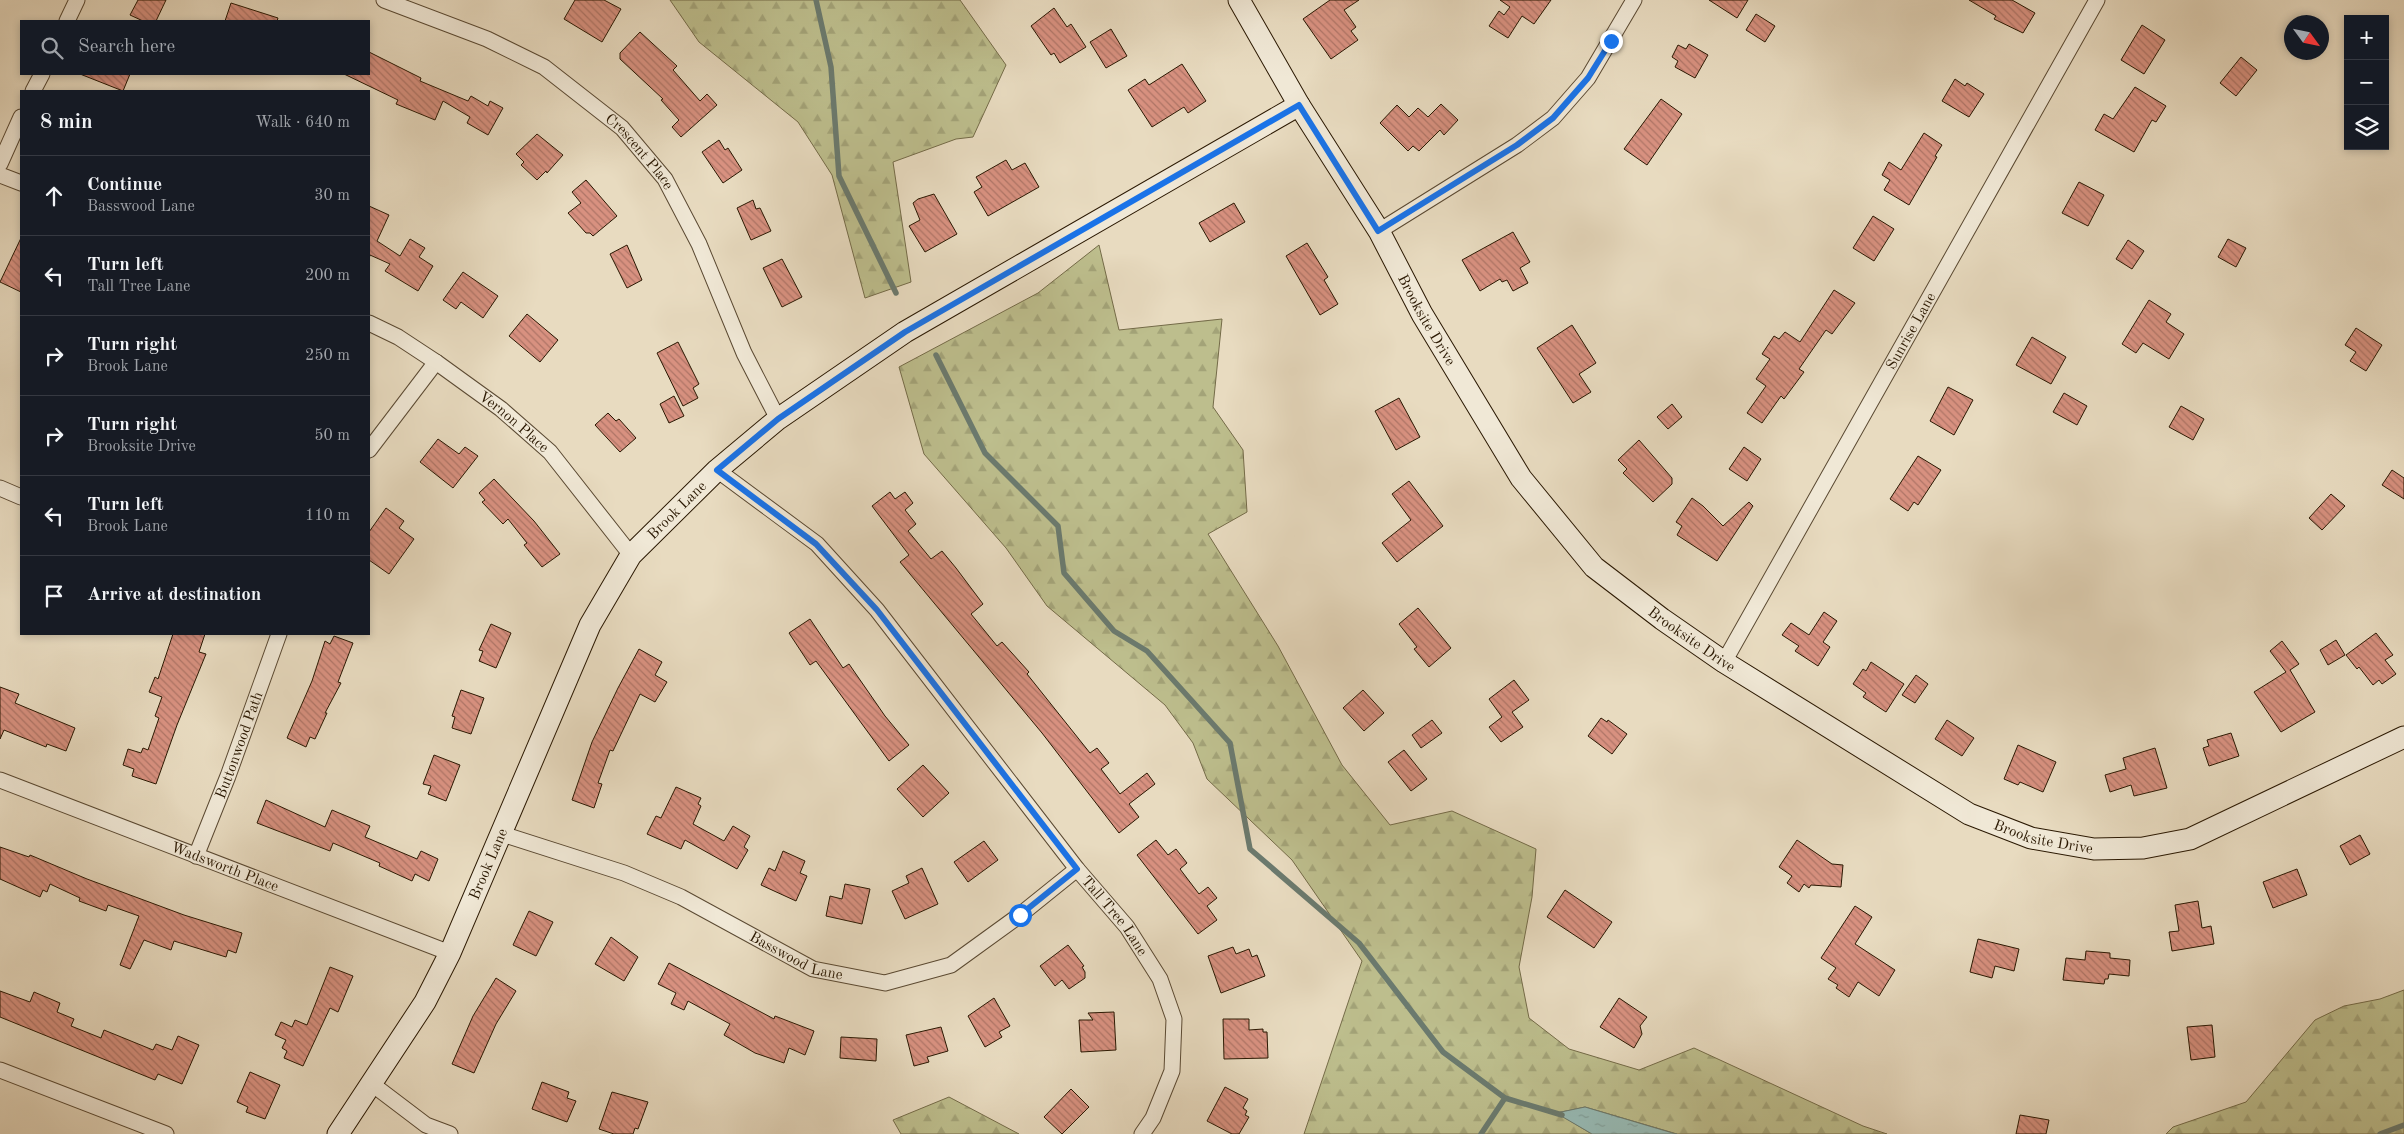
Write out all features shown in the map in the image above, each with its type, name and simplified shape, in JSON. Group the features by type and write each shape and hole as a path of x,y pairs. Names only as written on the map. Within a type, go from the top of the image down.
{"street":[{"path":"68,20 78,0"},
{"name":"Crescent Place","path":"384,0 487,39 544,67 622,128 669,187 699,244 744,353 778,419"},
{"name":"Brooksite Drive","path":"1239,0 1299,105 1378,231 1422,314 1521,478 1594,567 1662,619 1724,662 1969,814 2031,838 2094,849 2142,848 2190,839 2404,737"},
{"path":"1378,231 1517,145 1553,118 1588,78 1634,0"},
{"name":"Sunrise Lane","path":"1724,662 2097,0"},
{"path":"34,90 41,75"},
{"name":"Brook Lane","path":"338,1134 425,1002 450,953 590,625 631,555 717,470 778,419 905,332 1299,105"},
{"path":"0,164 20,119"},
{"path":"0,175 20,183"},
{"name":"Vernon Place","path":"370,323 398,337 436,362 501,409 550,452 631,555"},
{"path":"370,449 436,362"},
{"name":"Tall Tree Lane","path":"717,470 816,544 870,603 1077,869 1127,927 1160,978 1174,1019 1172,1071 1153,1118 1142,1134"},
{"path":"0,488 20,496"},
{"name":"Buttonwood Path","path":"196,856 228,776 279,635"},
{"name":"Wadsworth Place","path":"0,780 450,953"},
{"name":"Basswood Lane","path":"502,834 624,874 673,894 813,969 885,983 951,965 1020,915 1077,869"},
{"path":"0,1070 166,1134"},
{"path":"372,1084 426,1125 450,1134"}],"green space":[{"path":"670,0 960,0 1006,65 973,137 956,139 893,162 911,282 865,298 832,175 798,122 699,42"},
{"path":"1099,245 1119,330 1222,319 1213,407 1243,450 1247,512 1208,534 1278,646 1342,765 1390,825 1452,811 1536,849 1532,897 1519,967 1529,1018 1569,1049 1639,1070 1694,1048 1863,1126 1887,1134 1677,1134 1585,1107 1557,1113 1592,1134 1304,1134 1362,961 1292,860 1207,779 1193,743 1165,705 1047,606 1006,548 924,454 899,367 1038,293"},
{"path":"2404,990 2404,1134 2166,1134 2173,1127 2246,1102 2315,1020 2344,1006 2380,999"},
{"path":"949,1097 1019,1134 901,1134 893,1120"}],"water":[{"path":"1585,1107 1676,1134 1592,1134 1556,1113"}],"building":[{"path":"138,0 166,0 156,20 141,20 130,15"},
{"path":"575,0 604,0 621,9 602,42 564,19"},
{"path":"1330,0 1359,0 1344,10 1356,27 1351,31 1358,40 1331,59 1303,19"},
{"path":"1500,0 1551,0 1534,24 1522,16 1508,38 1489,26 1499,11 1504,15 1510,7"},
{"path":"1709,0 1748,0 1737,18"},
{"path":"1969,0 2012,0 2035,13 2023,33 1994,19 1996,16"},
{"path":"231,3 278,18 277,20 225,20"},
{"path":"1054,8 1067,27 1071,24 1086,47 1060,63 1054,53 1051,55 1031,26"},
{"path":"1756,14 1775,26 1765,42 1746,30"},
{"path":"2142,25 2165,40 2144,74 2121,60"},
{"path":"1111,29 1127,56 1106,68 1090,42"},
{"path":"640,32 677,66 673,70 700,101 707,94 717,105 681,137 672,127 679,120 661,100 663,99 620,59 620,53"},
{"path":"1689,44 1708,55 1695,78 1675,67 1678,61 1672,57 1678,45 1686,49"},
{"path":"370,52 421,78 420,81 468,101 471,96 488,106 490,101 503,108 488,135 467,123 470,117 443,101 435,120 396,104 398,100 346,75 370,75"},
{"path":"2241,57 2257,70 2236,96 2220,83"},
{"path":"1182,64 1206,101 1188,113 1184,107 1152,127 1128,90 1145,79 1149,85"},
{"path":"83,75 130,75 123,90"},
{"path":"1955,79 1965,86 1967,83 1984,94 1969,117 1942,101"},
{"path":"2135,87 2166,106 2156,122 2152,120 2134,152 2095,130 2104,114 2113,119"},
{"path":"1661,99 1682,114 1647,165 1624,149"},
{"path":"1441,104 1458,120 1444,135 1440,130 1419,151 1413,146 1408,151 1380,123 1397,105 1409,117 1418,108 1428,117"},
{"path":"1924,133 1942,145 1909,205 1884,190 1890,180 1882,175 1889,162 1901,170"},
{"path":"537,134 563,155 547,173 546,171 537,180 521,165 524,162 516,154"},
{"path":"719,140 725,150 728,148 742,170 723,183 702,152"},
{"path":"1006,160 1012,170 1025,163 1039,187 988,216 974,192 982,187 976,177"},
{"path":"586,180 617,216 593,236 590,233 586,233 568,213 581,203 572,192"},
{"path":"2079,182 2104,195 2088,226 2062,213"},
{"path":"934,194 957,234 925,252 909,226 920,220 913,203 918,199"},
{"path":"753,200 756,209 760,208 771,231 751,240 737,208"},
{"path":"1234,203 1245,222 1210,242 1199,223"},
{"path":"370,206 389,215 377,241 400,256 410,239 425,248 419,257 433,266 418,291 385,271 390,264 370,255"},
{"path":"1873,216 1894,229 1874,261 1853,248"},
{"path":"1513,232 1530,262 1520,268 1528,283 1513,291 1507,280 1502,282 1500,279 1480,291 1462,260"},
{"path":"2228,239 2246,248 2236,267 2218,257"},
{"path":"20,240 20,292 0,282"},
{"path":"2128,240 2144,251 2132,269 2116,259"},
{"path":"1307,243 1328,277 1324,280 1338,304 1320,315 1286,256"},
{"path":"627,245 642,280 627,288 610,254"},
{"path":"782,259 802,297 782,307 763,268"},
{"path":"463,272 498,296 483,318 461,302 456,309 443,300"},
{"path":"1834,290 1855,303 1832,334 1826,330 1799,369 1804,372 1784,399 1781,396 1762,423 1747,413 1766,386 1756,379 1770,359 1762,354 1774,336 1779,339 1785,332 1800,342"},
{"path":"2149,300 2171,314 2166,322 2184,334 2169,359 2143,343 2136,353 2122,344"},
{"path":"527,314 558,340 540,362 509,336"},
{"path":"1572,325 1596,363 1579,374 1591,392 1573,403 1537,348"},
{"path":"2356,328 2382,345 2366,371 2350,361 2356,352 2345,345"},
{"path":"2032,337 2066,357 2051,384 2016,365"},
{"path":"678,342 699,384 693,388 698,398 683,406 657,353"},
{"path":"1948,387 1973,400 1954,435 1930,421"},
{"path":"2064,393 2087,406 2077,425 2053,412"},
{"path":"674,396 684,416 669,423 660,404"},
{"path":"1399,398 1420,437 1396,450 1375,411"},
{"path":"1672,404 1682,417 1668,429 1657,417"},
{"path":"2181,406 2204,419 2193,440 2169,427"},
{"path":"608,413 616,421 619,419 636,438 620,452 595,425"},
{"path":"438,439 459,454 465,447 478,456 453,488 420,462"},
{"path":"1639,440 1672,478 1672,484 1653,502 1623,473 1627,469 1618,460"},
{"path":"1744,447 1761,459 1747,481 1729,469"},
{"path":"1918,456 1941,470 1918,505 1914,502 1908,511 1890,499"},
{"path":"2392,470 2404,478 2404,499 2382,485"},
{"path":"494,479 534,521 560,554 542,567 524,545 527,543 508,519 503,524 482,502 485,500 479,493"},
{"path":"1409,481 1443,526 1397,562 1382,543 1411,520 1392,494"},
{"path":"890,492 895,499 905,492 913,503 905,510 916,524 908,531 931,559 942,551 956,568 983,604 971,614 997,646 1002,642 1029,672 1027,674 1090,753 1097,748 1109,763 1101,769 1120,794 1147,773 1155,784 1129,804 1139,817 1119,833 1042,733 900,562 909,555 872,506"},
{"path":"2331,494 2345,506 2322,530 2309,518"},
{"path":"1692,498 1723,526 1749,502 1753,506 1717,561 1677,535 1682,526 1676,522"},
{"path":"386,508 404,521 399,528 414,539 389,574 370,561 370,531"},
{"path":"1418,608 1451,648 1429,667 1414,649 1417,647 1399,624"},
{"path":"1824,612 1837,621 1823,642 1830,647 1818,666 1795,651 1799,646 1782,635 1791,623 1809,635"},
{"path":"810,619 843,668 849,664 885,716 909,745 889,761 816,661 810,665 789,633"},
{"path":"491,624 511,633 496,668 479,661 483,651 479,650"},
{"path":"2376,633 2393,655 2385,660 2396,674 2382,684 2379,680 2373,685 2359,667 2357,669 2346,655"},
{"path":"173,635 205,635 199,652 206,654 177,725 156,784 132,776 134,769 123,765 128,749 141,753 143,748 148,750 159,718 155,716 162,697 149,692 155,677 158,679"},
{"path":"334,636 353,643 338,682 341,683 325,713 327,713 315,739 310,737 306,747 287,738 312,681 325,641 330,644"},
{"path":"2336,640 2345,655 2328,665 2320,650"},
{"path":"2282,641 2299,664 2290,670 2315,712 2281,732 2254,692 2286,672 2270,651"},
{"path":"639,649 662,662 655,675 667,682 655,702 640,694 613,751 610,750 598,783 602,784 594,808 572,800 592,742"},
{"path":"1871,662 1904,684 1886,712 1863,697 1866,693 1853,684 1863,669 1866,671"},
{"path":"1916,675 1928,684 1915,703 1902,695"},
{"path":"1514,680 1529,700 1512,712 1523,727 1501,742 1489,727 1502,717 1489,699"},
{"path":"0,687 19,694 15,703 75,728 66,751 47,744 46,747 4,730 0,739"},
{"path":"461,690 484,698 471,734 452,728 455,717 452,716"},
{"path":"1363,690 1384,713 1364,731 1343,708"},
{"path":"1601,718 1607,722 1608,720 1627,734 1612,754 1588,736"},
{"path":"1432,720 1442,733 1421,748 1412,735"},
{"path":"1947,720 1974,738 1962,756 1935,739"},
{"path":"2231,733 2239,756 2209,766 2203,748 2209,746 2207,740"},
{"path":"2018,745 2056,762 2043,792 2020,782 2018,785 2004,779"},
{"path":"2155,748 2167,788 2134,796 2131,785 2110,792 2105,775 2126,769 2123,758"},
{"path":"1404,750 1427,779 1411,791 1388,762"},
{"path":"434,755 460,765 446,801 428,794 431,786 423,784"},
{"path":"923,765 949,793 923,817 897,789"},
{"path":"676,787 701,798 698,804 701,806 693,824 724,841 733,826 750,836 744,847 748,850 737,869 685,840 681,849 647,834 656,816 661,818"},
{"path":"266,800 325,827 332,810 370,826 365,837 417,859 421,851 438,859 429,881 415,874 412,881 379,866 380,863 333,843 330,851 257,823"},
{"path":"2360,835 2370,854 2350,865 2340,846"},
{"path":"1156,840 1168,855 1176,849 1187,863 1180,869 1199,894 1208,887 1217,898 1207,906 1217,920 1198,934 1137,855"},
{"path":"1797,840 1832,864 1843,865 1841,887 1811,885 1809,888 1804,884 1799,892 1787,883 1792,876 1779,867"},
{"path":"984,841 998,860 968,882 954,862"},
{"path":"0,847 29,857 30,855 87,879 184,915 242,933 236,953 228,950 226,957 174,941 171,950 144,940 130,969 120,965 139,916 108,905 106,911 79,901 80,898 50,884 47,892 43,890 40,897 0,879"},
{"path":"783,851 805,861 800,873 807,876 796,901 761,885 769,868 775,871"},
{"path":"922,868 938,904 905,919 892,891 909,883 906,876"},
{"path":"2297,869 2307,895 2273,908 2263,882"},
{"path":"845,884 870,889 862,924 826,916 830,896 842,899"},
{"path":"1565,890 1612,922 1594,948 1547,917"},
{"path":"2198,901 2202,928 2211,926 2214,944 2172,951 2169,932 2179,931 2175,905"},
{"path":"1855,906 1872,917 1855,944 1895,970 1879,996 1858,982 1849,997 1836,988 1838,985 1828,979 1836,968 1821,958"},
{"path":"529,911 553,922 536,956 513,945"},
{"path":"611,937 638,957 624,981 595,964"},
{"path":"1978,939 2019,949 2014,971 1995,966 1992,978 1970,972"},
{"path":"1068,945 1084,966 1082,967 1085,972 1085,978 1069,989 1062,980 1055,986 1040,966"},
{"path":"1233,947 1236,954 1249,949 1252,957 1257,955 1265,976 1221,993 1208,956"},
{"path":"2086,951 2110,953 2110,958 2130,960 2129,976 2109,974 2104,984 2063,980 2066,958 2085,960"},
{"path":"669,963 774,1019 775,1016 814,1031 805,1055 789,1048 784,1063 755,1053 724,1035 730,1024 688,1001 684,1010 671,1004 676,993 658,984"},
{"path":"330,967 353,976 338,1012 330,1008 303,1066 284,1058 287,1051 282,1048 286,1040 275,1035 281,1022 292,1027 295,1020 307,1025"},
{"path":"496,978 516,991 496,1024 474,1073 452,1064 473,1016"},
{"path":"0,991 30,1002 34,992 60,1003 57,1012 74,1019 71,1026 101,1038 104,1030 153,1050 156,1044 172,1050 178,1036 199,1045 182,1084 158,1074 155,1080 0,1017"},
{"path":"994,998 1010,1026 999,1032 1002,1037 985,1047 968,1016"},
{"path":"1619,998 1647,1017 1640,1026 1642,1034 1634,1048 1600,1027"},
{"path":"1114,1012 1116,1050 1081,1052 1079,1020 1093,1020 1088,1013"},
{"path":"1223,1019 1249,1019 1249,1030 1263,1029 1263,1032 1267,1032 1268,1058 1224,1059"},
{"path":"2212,1025 2215,1057 2191,1060 2187,1027"},
{"path":"941,1027 948,1051 927,1057 929,1062 914,1066 906,1035"},
{"path":"841,1037 877,1039 876,1061 840,1058"},
{"path":"250,1072 280,1085 265,1119 246,1112 248,1107 237,1102"},
{"path":"542,1082 569,1092 567,1098 576,1101 567,1122 532,1109"},
{"path":"1225,1087 1248,1099 1243,1108 1247,1111 1245,1115 1249,1117 1239,1134 1232,1134 1207,1121"},
{"path":"1071,1089 1089,1107 1062,1134 1044,1117"},
{"path":"612,1092 648,1102 638,1129 635,1128 633,1134 614,1134 599,1129"},
{"path":"2020,1115 2049,1120 2046,1134 2016,1134"}],"waterway":[{"path":"816,0 831,67 839,176 896,293"},
{"path":"936,355 985,453 1058,526 1064,573 1114,631 1147,651 1230,743 1250,849 1359,943 1443,1052 1505,1098"},
{"path":"1481,1134 1505,1098 1562,1115"},
{"path":"2380,1134 2404,1125"}],"route":[{"path":"1020,915 1077,869 877,610 816,544 717,470 778,419 905,332 1299,105 1378,231 1517,145 1553,118 1588,78 1611,41"}]}
